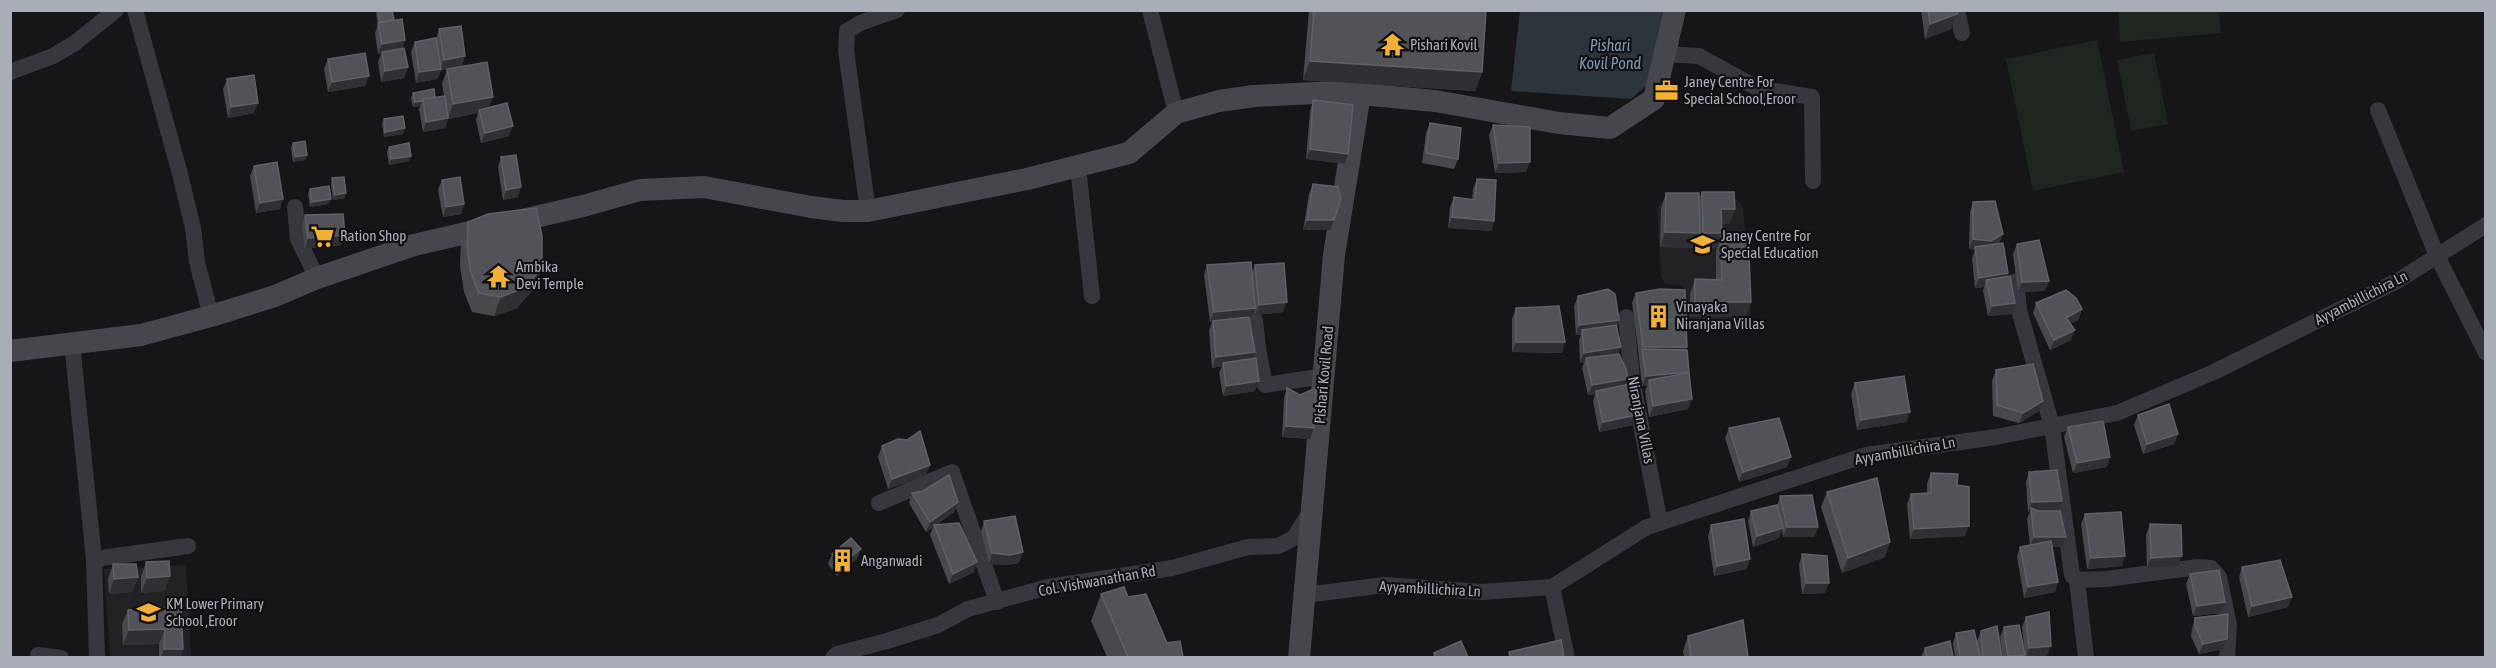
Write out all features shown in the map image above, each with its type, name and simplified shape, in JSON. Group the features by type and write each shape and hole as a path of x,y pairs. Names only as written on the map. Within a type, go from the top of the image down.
{"street":[{"path":"10,72 53,56 75,43 116,10"},
{"path":"135,10 180,174 193,228 197,262 211,316"},
{"path":"1150,10 1176,114"},
{"path":"10,351 141,335 275,296 317,278 414,245 583,206 640,190 704,187 811,207 868,211 1078,167 1129,153 1176,114 1219,101 1254,96 1335,92 1435,100 1559,123 1610,128 1653,99 1675,10"},
{"path":"1958,10 1962,33"},
{"path":"868,211 846,50 848,31 860,23 891,11"},
{"path":"1665,54 1699,56 1757,88 1812,97 1813,181"},
{"name":"Pishari Kovil Road","path":"1299,657 1334,255 1360,94"},
{"path":"2378,110 2437,256 2486,353"},
{"path":"1078,167 1092,296"},
{"path":"295,207 298,239 317,278"},
{"name":"Ayyambillichira Ln","path":"1305,595 1384,585 1482,592 1552,587 1647,527 1866,455 1996,437 2117,413 2214,372 2399,280 2486,225"},
{"path":"2016,281 2019,310 2052,426 2072,575 2077,580 2086,657"},
{"name":"Niranjana Villas","path":"1626,316 1632,379 1660,523"},
{"path":"1256,320 1258,348 1265,385 1324,376"},
{"path":"72,343 94,559 97,657"},
{"path":"879,503 951,472 997,602"},
{"name":"Col. Vishwanathan Rd","path":"833,657 837,654 867,652 938,625 969,609 1068,583 1172,568 1248,548 1278,546 1294,538 1313,506"},
{"path":"94,559 188,546"},
{"path":"2077,580 2106,579 2198,567 2211,568 2219,577 2229,625 2227,657"},
{"path":"1552,587 1567,657"},
{"path":"38,657 38,655 61,657"}],"shaded area":[{"path":"2118,11 2219,11 2221,33 2120,42"},
{"path":"2097,40 2124,172 2033,191 2006,59"},
{"path":"2154,53 2168,124 2131,131 2117,60"},
{"name":"Janey Centre For Special Education","path":"1723,195 1737,200 1743,206 1752,324 1750,328 1742,331 1688,329 1685,325 1683,286 1666,284 1661,276 1657,208 1667,197"},
{"name":"KM Lower Primary School ,Eroor","path":"186,565 191,657 110,657 104,569"}],"water":[{"name":"Pishari Kovil Pond","path":"1520,11 1663,11 1665,17 1648,84 1631,99 1511,91"}],"building":[{"path":"378,10 392,10 394,19 380,22"},
{"name":"Pishari Kovil","path":"1314,10 1486,10 1482,72 1310,61"},
{"path":"1928,10 1957,10 1957,14 1930,24"},
{"path":"402,19 405,40 382,44 378,23"},
{"path":"461,26 465,56 444,60 439,29"},
{"path":"436,38 441,69 419,72 415,42"},
{"path":"404,48 408,67 385,71 382,52"},
{"path":"365,53 369,76 332,82 328,59"},
{"path":"487,62 493,97 453,104 447,69"},
{"path":"254,75 258,103 231,107 227,79"},
{"path":"434,89 435,97 415,102 413,93"},
{"path":"445,96 448,118 426,122 423,99"},
{"path":"1313,100 1353,105 1348,154 1310,149"},
{"path":"507,103 513,126 485,133 479,110"},
{"path":"403,116 405,128 385,132 384,119"},
{"path":"1430,123 1461,128 1458,159 1426,153"},
{"path":"1493,125 1530,127 1530,162 1499,163"},
{"path":"305,141 307,155 295,157 293,143"},
{"path":"409,143 411,156 391,159 389,147"},
{"path":"516,155 521,187 506,190 501,157"},
{"path":"277,162 283,199 260,203 254,166"},
{"path":"344,177 346,193 335,195 332,178"},
{"path":"460,177 464,204 446,207 442,180"},
{"path":"1477,179 1496,180 1494,221 1452,217 1454,197 1475,200"},
{"path":"1313,184 1338,187 1341,199 1334,220 1307,220"},
{"path":"329,186 331,199 312,202 310,189"},
{"path":"1702,192 1734,192 1735,209 1721,209 1722,233 1703,233"},
{"path":"1666,193 1699,193 1700,233 1665,232"},
{"path":"1995,201 2003,234 1991,241 1973,239 1973,202"},
{"name":"Ambika Devi Temple","path":"536,208 542,236 542,268 524,288 501,297 479,293 471,273 467,247 468,222 488,214"},
{"path":"343,214 345,235 308,238 305,215"},
{"path":"1748,235 1751,302 1695,302 1695,279 1722,280 1721,236"},
{"path":"2039,240 2049,281 2022,282 2017,244"},
{"path":"2003,243 2008,273 1979,278 1975,247"},
{"path":"1251,262 1255,308 1214,312 1207,265"},
{"path":"1284,263 1287,302 1259,305 1255,265"},
{"path":"2010,276 2015,303 1992,306 1986,280"},
{"path":"1608,289 1615,294 1619,320 1579,325 1578,296"},
{"path":"1660,289 1685,290 1686,319 1657,320 1686,322 1687,347 1643,347 1636,293"},
{"path":"2066,290 2076,298 2082,309 2066,318 2075,330 2054,340 2036,303"},
{"path":"1559,306 1565,342 1516,342 1516,308"},
{"path":"1249,317 1255,352 1216,357 1213,321"},
{"path":"1616,325 1621,347 1584,353 1582,330"},
{"path":"1642,349 1687,350 1689,372 1646,376"},
{"path":"1619,354 1628,379 1592,385 1586,358"},
{"path":"1256,358 1259,381 1226,386 1223,363"},
{"path":"2033,364 2043,401 2023,413 1997,405 1996,370"},
{"path":"1689,373 1692,399 1653,406 1649,380"},
{"path":"1904,376 1910,412 1861,420 1855,383"},
{"path":"1631,384 1637,415 1603,422 1596,391"},
{"path":"1287,388 1300,395 1316,388 1314,428 1286,426"},
{"path":"2169,404 2178,434 2147,444 2138,415"},
{"path":"1779,418 1791,457 1743,472 1729,428"},
{"path":"2103,421 2110,457 2077,463 2068,427"},
{"path":"920,431 930,465 892,479 882,446 898,439 907,440"},
{"path":"2057,470 2062,501 2032,502 2029,472"},
{"path":"1931,473 1958,474 1957,485 1969,487 1969,526 1914,529 1911,494 1931,493"},
{"path":"949,475 958,502 930,522 912,493 923,491"},
{"path":"1877,478 1890,542 1848,558 1827,492"},
{"path":"1812,495 1818,527 1787,527 1780,496"},
{"path":"1777,505 1783,528 1757,536 1751,511"},
{"path":"2031,508 2038,511 2060,511 2066,537 2034,537"},
{"path":"2121,512 2125,556 2091,558 2085,514"},
{"path":"1015,516 1023,552 1010,555 992,553 984,521"},
{"path":"1744,519 1750,559 1717,566 1711,525"},
{"path":"959,523 977,562 953,574 934,525"},
{"path":"2150,524 2181,525 2182,556 2151,558"},
{"path":"851,538 861,549 840,566 832,554"},
{"path":"2051,541 2058,582 2028,587 2020,547"},
{"path":"1802,554 1827,556 1829,583 1806,583"},
{"path":"2280,560 2292,597 2252,606 2242,567"},
{"path":"169,561 170,576 147,578 146,562"},
{"path":"113,564 136,564 138,577 114,579"},
{"path":"2219,570 2225,602 2197,606 2190,574"},
{"path":"1124,587 1128,597 1146,594 1167,643 1180,641 1183,657 1128,657 1101,594"},
{"path":"181,607 183,649 164,649 165,629 129,630 128,610"},
{"path":"2049,612 2051,646 2029,648 2026,617"},
{"path":"2228,614 2227,639 2203,644 2195,626 2195,618"},
{"path":"1743,620 1748,657 1691,657 1688,636"},
{"path":"2019,625 2025,655 2008,656 2004,627"},
{"path":"1997,626 2002,657 1983,657 1981,631"},
{"path":"1974,630 1980,657 1960,657 1956,633"},
{"path":"1561,640 1564,657 1510,657 1509,652"},
{"path":"1461,641 1468,657 1435,657 1434,653"},
{"path":"1950,641 1953,657 1927,657 1925,648"}],"place":[{"name":"Pishari Kovil","path":"1392,45"},
{"name":"Janey Centre For Special School,Eroor","path":"1666,91"},
{"name":"Ration Shop","path":"322,236"},
{"name":"Janey Centre For Special Education","path":"1703,245"},
{"name":"Ambika Devi Temple","path":"498,276"},
{"name":"Vinayaka Niranjana Villas","path":"1658,316"},
{"name":"Anganwadi","path":"843,561"},
{"name":"KM Lower Primary School ,Eroor","path":"148,613"}]}
